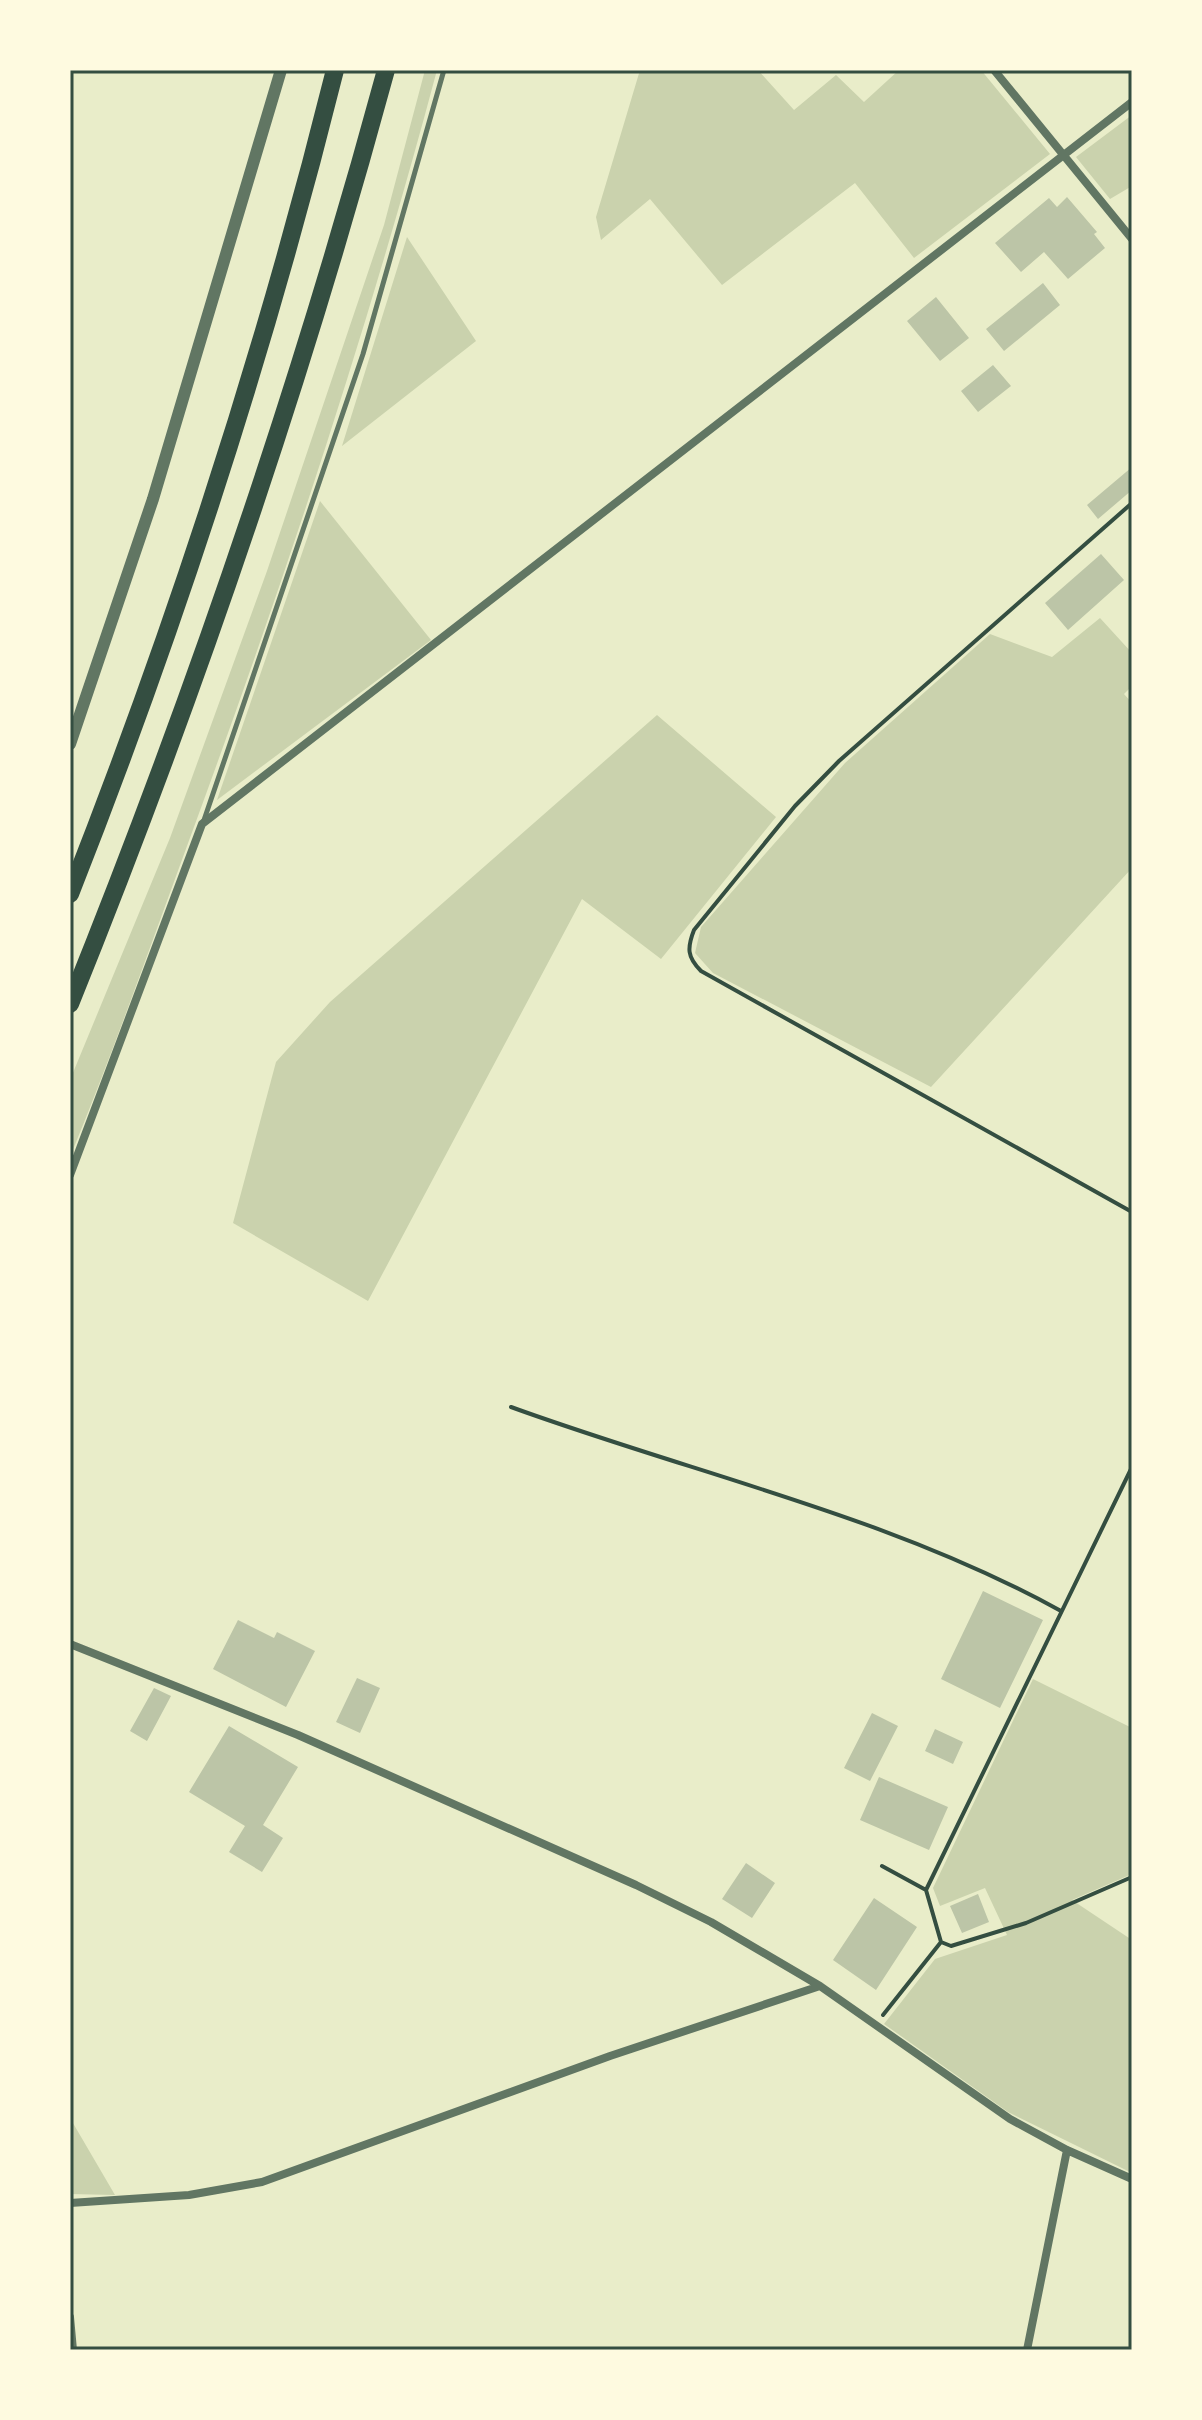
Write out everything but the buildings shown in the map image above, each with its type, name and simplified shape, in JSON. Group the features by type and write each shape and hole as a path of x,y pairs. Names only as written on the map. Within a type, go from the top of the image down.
{"highway":[{"path":"70,894 161,651 212,502 267,322 335,70"},
{"path":"70,1004 167,754 241,544 319,303 386,70"}],"street":[{"path":"70,744 153,499 281,70"},
{"path":"994,70 1132,239"},
{"path":"70,1175 202,824 1132,102"},
{"path":"70,1644 298,1735 636,1885 711,1922 820,1986 958,2086 1067,2150 1132,2179"},
{"path":"70,2203 189,2195 262,2182 610,2056 820,1986"},
{"path":"1027,2350 1067,2150"},
{"path":"70,2317 73,2350"}],"lane":[{"path":"202,824 363,354 444,70"}],"path":[{"path":"1132,503 839,761 795,806 704,918 688,947 690,960 701,971 1132,1212"},
{"path":"511,1407 581,1432 802,1500 1008,1583 1061,1611"},
{"path":"941,1942 926,1890 1132,1467"},
{"path":"882,1866 926,1890"},
{"path":"941,1942 951,1946 1026,1923 1132,1877"},
{"path":"875,2025 941,1942"}],"green space":[{"path":"425,70 437,70 382,266 321,461 222,750 70,1157 70,1080 170,838 267,571 384,225"},
{"path":"640,70 758,70 794,110 836,75 864,102 899,70 981,70 1050,154 914,258 855,183 722,285 650,199 601,240 596,217"},
{"path":"1132,115 1132,186 1110,199 1076,157"},
{"path":"407,237 476,341 342,446"},
{"path":"320,501 431,640 217,800"},
{"path":"1100,618 1132,653 1132,686 1124,694 1132,703 1132,868 931,1087 713,973 695,953 701,927 845,763 990,634 1052,657"},
{"path":"657,715 776,817 661,959 582,899 368,1301 233,1223 276,1062 330,1002"},
{"path":"1033,1679 1132,1728 1132,1874 1072,1900 1132,1940 1132,2173 1008,2112 884,2024 935,1959 1007,1935 985,1888 940,1906 933,1888"},
{"path":"70,2118 115,2195 70,2194"}]}
